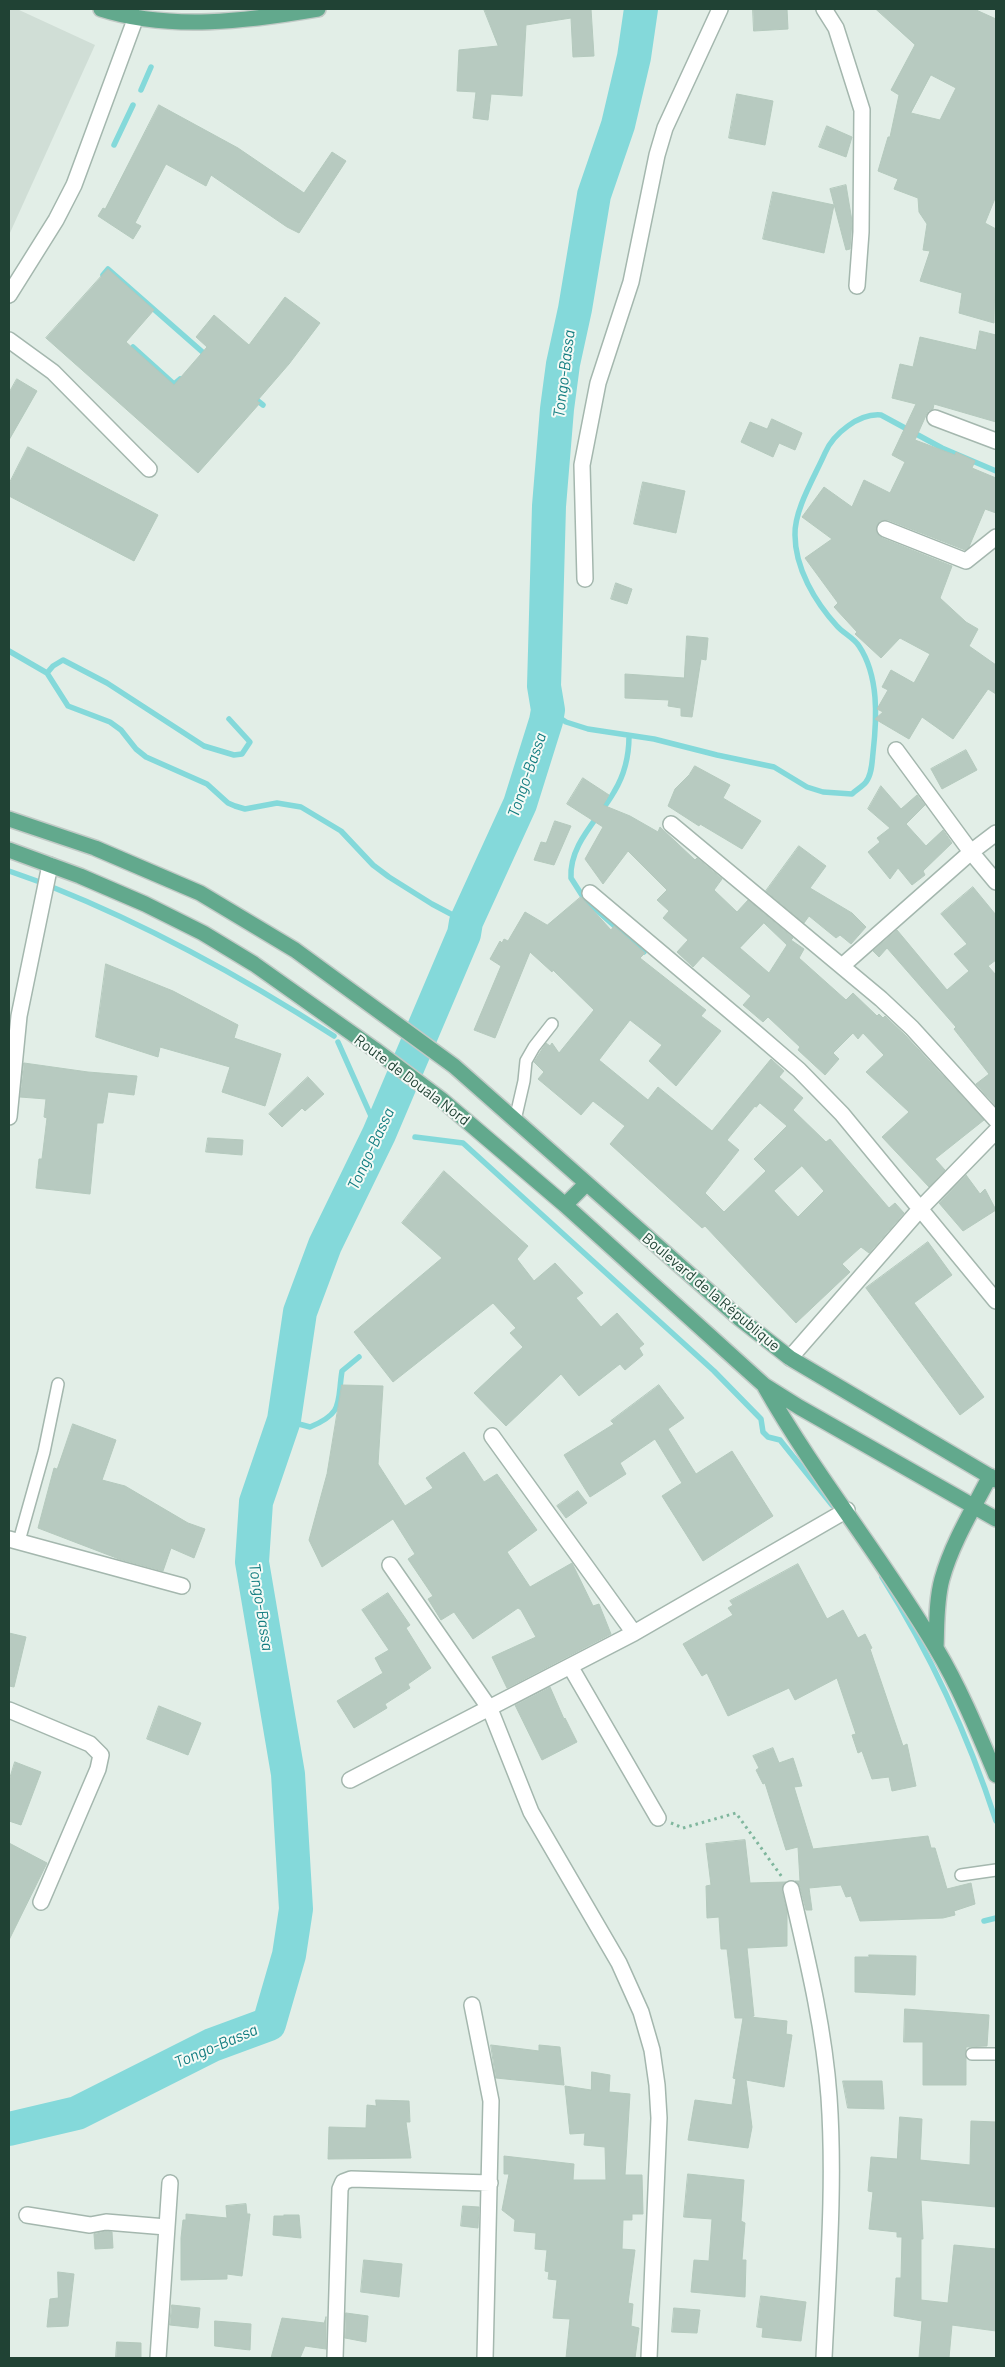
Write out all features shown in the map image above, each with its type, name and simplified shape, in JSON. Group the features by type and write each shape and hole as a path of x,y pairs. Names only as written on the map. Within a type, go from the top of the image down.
{"main road":[{"path":"101,9 136,17 169,21 267,18 318,9"},
{"name":"Boulevard de la République","path":"9,819 96,848 200,893 294,950 454,1066 739,1318 790,1358 993,1478"},
{"name":"Route de Douala Nord","path":"9,850 145,904 203,933 254,964 374,1049 442,1100 565,1205 764,1385"},
{"path":"565,1205 586,1184"},
{"path":"764,1385 996,1519"},
{"path":"764,1385 789,1429 847,1510 936,1648 969,1713 996,1775"},
{"path":"936,1648 937,1607 942,1579 960,1534 974,1507 993,1478"}],"street":[{"path":"585,579 582,465 598,383 631,282 665,128 720,9"},
{"path":"824,9 836,28 862,110 862,232 858,286"},
{"path":"9,295 51,228 74,185 136,17"},
{"path":"9,340 53,372 149,469"},
{"path":"935,418 996,441"},
{"path":"885,529 966,561 996,537"},
{"path":"896,750 971,852 996,882"},
{"path":"671,824 842,966 912,1028 996,1120"},
{"path":"842,966 971,852 996,833"},
{"path":"9,1117 19,1016 50,865"},
{"path":"590,893 799,1070 842,1114 996,1301"},
{"path":"790,1358 921,1208 996,1131"},
{"path":"492,1436 634,1633"},
{"path":"350,1780 634,1633 847,1510"},
{"path":"14,1540 182,1586"},
{"path":"390,1565 490,1709 526,1802 619,1963 641,2012 652,2050 659,2118 650,2358"},
{"path":"570,1666 658,1818"},
{"path":"9,1710 90,1744 101,1755 98,1769 42,1902"},
{"path":"791,1889 820,2023 828,2095 831,2144 824,2358"},
{"path":"472,2005 491,2101 485,2358"},
{"path":"335,2358 340,2188 344,2182 351,2179 490,2183"},
{"path":"158,2358 170,2183"},
{"path":"27,2215 90,2226 106,2222 166,2227"}],"lane":[{"path":"515,1120 524,1081 526,1061 534,1046 552,1024"},
{"path":"14,1540 44,1452 58,1384"},
{"path":"961,1875 996,1870"},
{"path":"972,2054 996,2054"}],"path":[{"path":"683,1828 736,1813 791,1889"}],"shaded area":[{"path":"9,9 17,9 95,45 9,235"}],"building":[{"path":"484,9 591,9 594,56 573,57 571,18 526,25 522,96 491,94 488,120 473,118 476,92 457,91 459,50 498,46"},
{"path":"753,9 787,9 788,29 754,31"},
{"path":"876,9 974,9 996,19 996,196 985,223 996,229 994,323 959,313 962,293 920,281 930,251 923,250 927,224 919,212 918,198 894,189 898,179 878,171 888,137 890,137 899,95 891,90 915,45","holes":["931,75 956,88 940,120 911,113"]},
{"path":"737,94 773,101 765,145 729,138"},
{"path":"159,105 238,148 304,193 332,152 346,161 299,233 287,227 211,175 206,186 166,164 135,223 141,226 133,239 98,216 103,208 105,209"},
{"path":"827,126 852,137 846,157 819,147"},
{"path":"846,185 852,221 850,249 846,250 830,189"},
{"path":"773,192 834,205 824,253 763,239"},
{"path":"108,269 154,310 126,342 174,385 207,347 196,337 214,315 249,345 285,297 320,323 289,364 257,401 260,403 198,473 46,338"},
{"path":"980,331 996,335 996,422 934,404 933,409 928,411 915,440 955,455 956,452 975,461 972,468 996,478 996,513 985,509 969,547 965,550 888,520 880,521 876,530 882,538 952,566 940,598 966,622 978,629 969,646 996,665 996,694 988,689 953,739 922,717 909,739 875,719 883,712 877,709 888,690 882,687 891,670 914,683 930,654 900,638 881,658 855,634 857,632 834,607 838,603 805,558 832,539 802,517 824,487 852,507 864,480 890,493 905,462 892,455 916,404 892,398 900,364 913,367 920,337 976,350"},
{"path":"17,379 37,391 9,440 9,393"},
{"path":"772,419 802,433 795,450 779,443 773,457 741,442 750,422 767,429"},
{"path":"28,447 158,515 134,561 9,496 9,484"},
{"path":"643,482 685,491 676,533 634,524"},
{"path":"616,583 632,589 627,604 611,599"},
{"path":"687,636 708,638 706,660 701,659 692,717 681,716 681,708 668,706 669,700 625,698 625,674 684,678"},
{"path":"966,750 977,770 942,789 931,769"},
{"path":"695,766 730,785 723,798 761,821 742,849 700,824 699,826 668,806 675,789"},
{"path":"583,778 609,795 603,805 630,816 658,832 660,827 695,860 697,858 722,879 714,890 737,912 748,900 793,938 791,940 804,949 799,958 846,1000 853,993 877,1016 879,1014 883,1018 885,1016 905,1035 984,1120 935,1159 945,1170 929,1187 882,1137 909,1112 866,1072 884,1055 863,1033 858,1039 853,1033 833,1053 839,1059 825,1075 798,1050 800,1047 768,1017 763,1022 743,1005 751,996 703,956 693,967 677,952 688,940 663,918 669,911 657,900 667,890 628,851 603,884 585,859 603,827 567,804","holes":["764,923 787,945 769,973 740,948"]},
{"path":"881,786 901,809 917,795 925,805 906,824 926,846 943,830 952,843 923,871 925,875 912,885 898,868 890,879 868,852 880,842 877,838 890,828 868,809"},
{"path":"555,821 571,826 554,865 534,860 541,842 546,843"},
{"path":"799,846 826,866 810,888 852,913 866,927 851,944 840,935 836,938 809,916 804,923 766,891"},
{"path":"973,887 996,915 996,960 988,966 996,975 996,1106 976,1084 989,1074 954,1029 956,1027 887,948 879,957 873,951 897,930 947,990 969,971 954,954 967,944 941,914"},
{"path":"581,897 611,930 614,926 645,953 640,958 706,1010 701,1016 721,1031 676,1086 649,1061 662,1045 630,1020 599,1060 648,1100 658,1087 712,1131 771,1059 784,1071 779,1077 803,1098 793,1110 826,1142 830,1139 889,1208 895,1203 904,1213 869,1253 861,1247 842,1264 850,1272 796,1323 705,1226 702,1228 610,1144 625,1126 593,1101 581,1115 538,1079 544,1072 534,1062 546,1043 550,1046 552,1043 559,1053 594,1010 553,970 552,972 530,952 495,1038 474,1030 501,966 490,959 500,941 502,943 504,939 508,941 525,912 547,925","holes":["760,1103 787,1126 754,1159 766,1171 724,1212 705,1193 739,1150 727,1140 755,1106","802,1166 824,1191 798,1217 774,1191"]},
{"path":"106,964 173,991 238,1025 234,1038 281,1054 265,1106 222,1092 230,1067 160,1047 158,1057 96,1037"},
{"path":"24,1063 88,1072 137,1076 134,1095 108,1092 103,1123 97,1123 90,1194 36,1188 39,1159 42,1159 47,1118 44,1117 46,1099 20,1097"},
{"path":"308,1077 324,1094 305,1111 302,1108 282,1127 269,1114"},
{"path":"208,1138 243,1140 242,1155 206,1152"},
{"path":"444,1171 528,1246 517,1259 534,1281 555,1263 583,1293 576,1298 601,1327 617,1313 644,1344 639,1348 643,1355 625,1370 620,1364 579,1396 561,1374 506,1426 474,1393 523,1347 510,1333 516,1328 493,1303 393,1382 354,1332 442,1258 402,1223"},
{"path":"966,1175 980,1194 985,1189 996,1210 963,1231 939,1203"},
{"path":"928,1242 952,1275 914,1303 984,1397 960,1415 866,1288"},
{"path":"342,1385 383,1386 378,1464 405,1506 433,1488 426,1478 464,1452 484,1482 497,1474 537,1530 507,1552 530,1587 572,1563 593,1606 599,1604 611,1634 507,1688 492,1657 536,1637 521,1610 518,1608 473,1639 454,1612 441,1620 428,1599 433,1596 408,1559 415,1554 393,1519 322,1567 309,1540 327,1474"},
{"path":"659,1385 684,1418 668,1429 696,1474 732,1451 773,1516 703,1561 662,1496 682,1483 655,1439 620,1463 626,1474 590,1497 564,1455 614,1424 611,1421"},
{"path":"73,1424 116,1440 102,1480 125,1486 188,1523 205,1529 194,1558 171,1548 163,1571 119,1559 38,1528 54,1468 57,1469"},
{"path":"578,1491 587,1503 566,1518 557,1506"},
{"path":"798,1564 827,1619 843,1610 858,1638 865,1634 872,1648 870,1649 903,1746 907,1744 916,1786 892,1791 889,1777 872,1779 862,1751 858,1753 852,1735 856,1734 837,1678 795,1700 789,1688 728,1716 707,1673 702,1676 683,1644 733,1615 728,1608 733,1605 730,1601"},
{"path":"388,1593 410,1625 406,1628 431,1668 408,1684 410,1688 385,1704 387,1708 354,1728 337,1701 383,1673 375,1658 389,1650 362,1610"},
{"path":"9,1633 26,1637 14,1687 9,1686"},
{"path":"550,1687 564,1719 577,1742 542,1760 515,1705"},
{"path":"159,1706 201,1723 188,1755 147,1739"},
{"path":"773,1748 779,1763 793,1758 802,1786 794,1787 813,1849 928,1836 931,1848 935,1848 947,1889 971,1883 975,1904 954,1911 955,1915 943,1918 860,1921 851,1896 846,1897 841,1885 809,1888 812,1910 806,1910 800,1887 795,1881 800,1881 798,1847 786,1850 765,1783 763,1784 756,1770 759,1768 753,1756"},
{"path":"15,1762 41,1772 21,1825 9,1821 9,1781"},
{"path":"745,1840 750,1883 786,1882 782,1891 787,1912 787,1946 747,1948 754,2016 750,2017 787,2021 786,2034 792,2035 784,2087 746,2080 752,2127 748,2148 688,2140 695,2100 732,2105 736,2079 733,2078 743,2018 735,2018 727,1949 721,1949 719,1917 707,1918 706,1886 711,1885 706,1844"},
{"path":"9,1843 47,1863 9,1940"},
{"path":"869,1955 916,1956 915,1995 855,1992 855,1957 869,1957"},
{"path":"905,2009 989,2015 987,2046 966,2047 966,2085 923,2085 923,2042 904,2042"},
{"path":"491,2045 539,2051 539,2045 560,2047 564,2085 496,2078"},
{"path":"592,2072 610,2075 609,2092 630,2094 625,2175 642,2175 643,2214 632,2214 632,2220 623,2220 622,2249 635,2250 628,2303 633,2304 631,2326 639,2328 635,2358 566,2358 570,2319 553,2318 557,2280 548,2279 549,2272 545,2271 547,2250 535,2249 536,2233 514,2231 515,2220 502,2210 509,2174 504,2174 504,2156 574,2164 573,2180 606,2180 605,2147 584,2145 585,2133 570,2134 565,2086 591,2090"},
{"path":"843,2081 882,2081 884,2109 848,2108"},
{"path":"376,2100 409,2101 410,2122 406,2122 411,2158 328,2159 329,2127 366,2128 367,2105 376,2106"},
{"path":"900,2117 922,2119 920,2160 970,2165 971,2121 996,2122 996,2207 921,2200 923,2239 921,2239 921,2300 948,2303 954,2245 996,2249 996,2331 952,2325 949,2358 919,2358 922,2321 894,2316 896,2278 901,2278 902,2237 897,2237 897,2232 869,2229 873,2192 868,2191 871,2157 897,2159"},
{"path":"688,2174 744,2180 741,2221 745,2223 742,2260 746,2260 745,2297 691,2292 694,2260 709,2261 712,2219 684,2217"},
{"path":"246,2204 247,2214 250,2214 242,2276 227,2274 227,2279 181,2280 181,2238 183,2220 186,2220 186,2214 227,2218 226,2206"},
{"path":"463,2206 479,2207 478,2228 461,2226"},
{"path":"299,2215 301,2238 273,2235 274,2216"},
{"path":"106,2231 112,2232 113,2248 95,2249 94,2234"},
{"path":"364,2260 402,2264 399,2297 361,2292"},
{"path":"58,2272 74,2274 68,2326 47,2327 50,2299 58,2298"},
{"path":"761,2296 806,2302 801,2341 762,2337 763,2328 757,2327"},
{"path":"172,2305 200,2308 198,2328 170,2325"},
{"path":"674,2308 700,2310 697,2333 672,2332"},
{"path":"346,2313 368,2316 366,2342 345,2338"},
{"path":"326,2317 326,2349 305,2346 300,2358 271,2358 282,2318 324,2323"},
{"path":"215,2321 251,2324 250,2350 215,2346"},
{"path":"117,2342 141,2343 141,2358 116,2358"}],"waterway":[{"name":"Tongo-Bassa","path":"9,2129 77,2113 212,2045 269,2024 289,1955 296,1909 288,1774 252,1562 256,1502 284,1420 300,1312 325,1245 379,1134 464,934 466,922 520,804 546,721 548,710 544,686 549,506 557,409 563,364 575,309 594,195 618,125 634,57 641,9"},
{"path":"141,90 151,67"},
{"path":"114,145 133,105"},
{"path":"103,275 108,269 207,356"},
{"path":"133,347 174,384 180,379"},
{"path":"253,397 263,405"},
{"path":"548,710 566,722 588,729 654,739 774,767 807,787 823,792 852,794 866,782 871,768 876,712 873,684 866,658 859,646 839,629 829,617 814,595 802,572 798,560 795,535 801,504 825,453 834,439 840,432 856,421 873,415 881,415 942,448 996,471"},
{"path":"9,651 47,673 68,706 110,722 121,730 136,749 146,757 207,784 228,803 235,806 245,809 277,803 301,807 341,831 373,865 389,877 432,904 466,922"},
{"path":"47,673 53,666 63,660 107,683 204,746 234,755 242,754 250,742 229,719"},
{"path":"629,736 624,772 608,802 580,843 575,854 571,878 585,900 644,952"},
{"path":"9,871 37,881"},
{"path":"52,887 126,919 197,955 266,994 334,1036"},
{"path":"338,1042 379,1134"},
{"path":"415,1137 463,1143 714,1371 761,1419 763,1432 768,1437 780,1440 832,1505"},
{"path":"284,1420 310,1427 329,1417 334,1412 339,1399 342,1371 359,1357"},
{"path":"882,1577 932,1665 973,1757 996,1821"},
{"path":"984,1921 996,1918"}]}
